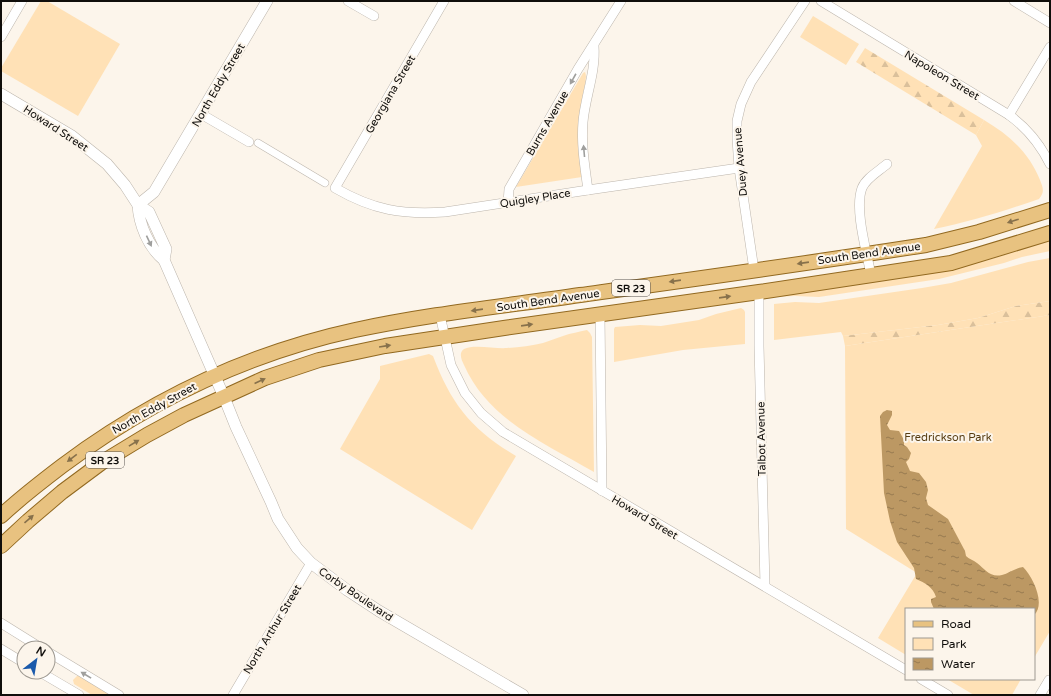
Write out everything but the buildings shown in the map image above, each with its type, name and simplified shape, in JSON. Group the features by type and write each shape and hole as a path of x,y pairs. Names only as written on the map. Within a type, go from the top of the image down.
{"main road":[{"name":"South Bend Avenue","path":"215,376 263,356 311,341 354,330 440,315 867,254 953,239 1050,210"},
{"name":"South Bend Avenue","path":"224,397 265,378 319,360 370,348 951,263 1050,233"},
{"name":"North Eddy Street","path":"1,516 48,476 88,446 133,417 215,376"},
{"name":"North Eddy Street","path":"1,546 39,511 101,463 178,418 224,397"}],"street":[{"path":"1,38 22,1"},
{"name":"North Eddy Street","path":"138,204 154,192 266,1"},
{"path":"348,1 374,16"},
{"name":"Georgiana Street","path":"335,188 444,1"},
{"name":"Burns Avenue","path":"508,203 509,189 578,69 622,1"},
{"name":"Duey Avenue","path":"754,270 739,168 736,139 737,121 741,104 751,82 805,1"},
{"name":"Napoleon Street","path":"821,1 1009,115 1027,130 1046,154 1050,164"},
{"path":"1014,1 1050,23"},
{"name":"Burns Avenue","path":"588,190 583,146 583,124 586,100 595,59 594,46"},
{"path":"1009,115 1050,47"},
{"name":"Howard Street","path":"1,94 52,123 92,151 107,164 125,185 138,204 139,218 143,228 155,253 164,260 224,397"},
{"path":"201,114 325,183"},
{"path":"871,275 860,216 861,192 862,187 868,180 887,164"},
{"name":"Quigley Place","path":"335,188 374,207 411,213 445,212 739,168"},
{"name":"Talbot Avenue","path":"759,292 764,586"},
{"name":"Howard Street","path":"440,315 451,365 465,393 481,413 503,432 519,443 905,669"},
{"path":"600,315 602,491"},
{"name":"Corby Boulevard","path":"224,397 278,519 297,548 311,563 347,590 379,611 523,695"},
{"name":"North Arthur Street","path":"233,695 311,563"},
{"path":"1,623 28,640"},
{"path":"1,649 16,658"},
{"path":"56,657 119,695"},
{"path":"54,680 79,695"},
{"path":"923,680 948,695"},
{"path":"1040,695 1050,680"}],"green space":[{"path":"41,1 47,1 120,44 78,116 1,71 1,68"},
{"path":"813,16 859,44 846,65 800,37"},
{"path":"865,48 984,120 976,135 856,62"},
{"path":"585,72 586,81 582,99 580,138 582,177 516,187 583,73"},
{"path":"984,120 1010,138 1024,153 1040,180 1043,192 1039,199 1013,208 974,220 934,229 982,146 976,135"},
{"path":"1050,240 1050,251 939,279 819,297 775,297 932,273 988,260"},
{"path":"1050,258 1050,301 1016,306 978,318 938,325 843,336 841,332 774,340 774,304 795,302 819,303 922,288 951,283 1028,262"},
{"path":"1050,301 1050,315 845,346 843,336 938,325 978,318 1016,306"},
{"path":"741,308 745,312 745,344 683,350 614,362 615,327 640,325 661,326 699,320"},
{"name":"Fredrickson Park","path":"1050,315 1050,631 1035,656 1035,608 905,608 905,654 878,638 917,573 846,529 845,346"},
{"path":"587,330 592,337 594,472 520,429 503,416 488,401 475,384 463,363 461,355 464,349 473,347 507,348 530,346"},
{"path":"429,354 433,356 447,388 475,426 516,456 472,530 340,449 380,379 380,366"},
{"path":"77,676 80,676 112,695 92,695 74,684 73,680"},
{"path":"949,680 1020,680 1012,695 974,695"}],"water":[{"path":"887,410 892,411 892,415 887,425 890,430 899,431 904,440 904,445 911,453 906,462 910,471 919,473 926,482 928,490 926,498 928,505 948,519 965,551 966,556 991,574 998,576 1023,567 1031,577 1037,591 1039,604 1035,613 1035,608 934,608 931,599 936,597 935,594 928,586 916,579 914,568 897,542 890,521 884,493 880,416"}]}
